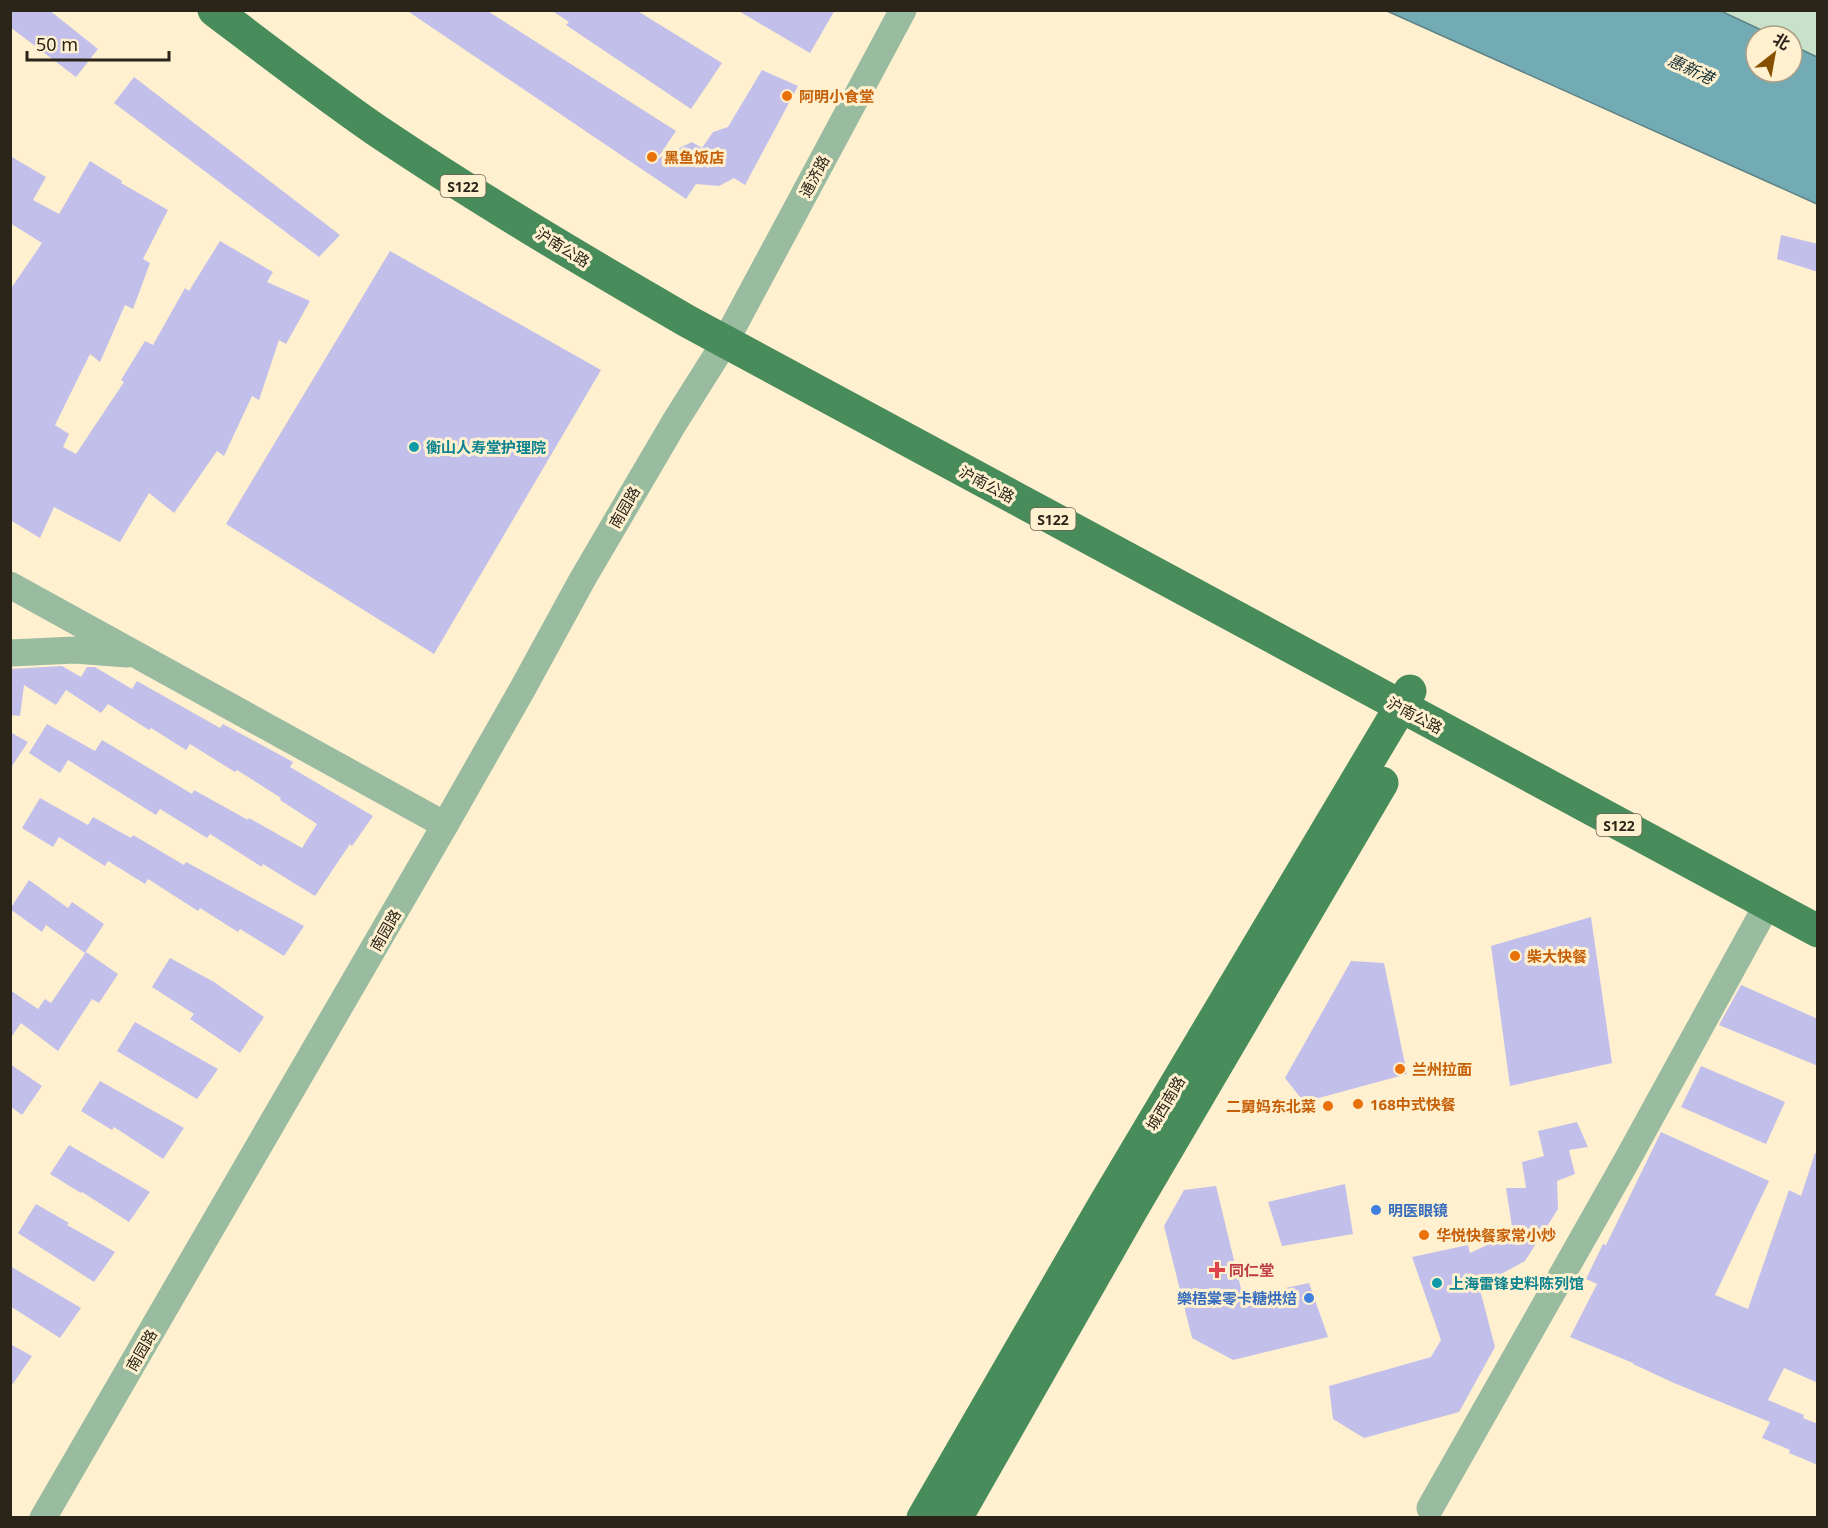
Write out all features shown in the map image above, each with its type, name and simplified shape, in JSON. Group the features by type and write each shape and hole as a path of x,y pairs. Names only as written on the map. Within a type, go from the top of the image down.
{"main road":[{"name":"沪南公路","path":"214,10 356,116 593,266 730,334 1416,705 1818,932"},
{"name":"沪南公路","path":"245,10 375,105 463,164 612,255 730,334"},
{"name":"沪南公路","path":"1416,705 1818,910"},
{"name":"城西南路","path":"923,1518 1104,1205 1416,705"},
{"name":"城西南路","path":"956,1518 1416,705"}],"street":[{"name":"通济路","path":"730,334 903,10"},
{"name":"南园路","path":"43,1518 445,825 588,570 674,423 730,334"},
{"path":"10,585 445,825"},
{"path":"10,653 75,650 134,654"},
{"path":"1430,1508 1626,1162 1767,905"}],"green space":[{"path":"1721,11 1817,11 1817,57 1804,51 1804,24 1749,24"}],"water":[{"name":"惠新港","path":"1387,11 1721,11 1749,24 1744,24 1744,84 1804,84 1804,51 1817,57 1817,204"}],"building":[{"path":"10,10 49,10 98,49 76,77 10,27"},
{"path":"406,10 486,10 676,131 657,159 692,142 702,148 713,132 728,127 762,70 798,86 745,185 734,178 719,186 696,184 686,199"},
{"path":"551,10 636,10 722,63 691,109 566,25 569,22"},
{"path":"737,10 835,10 810,53"},
{"path":"134,77 340,235 319,257 114,103"},
{"path":"10,156 46,177 33,200 59,214 90,161 122,181 121,183 168,210 143,259 150,263 133,309 125,305 100,362 90,354 55,425 69,434 63,447 76,454 124,382 121,380 145,341 153,345 185,288 189,291 220,241 273,272 267,282 310,301 286,344 279,340 259,400 252,396 224,456 217,451 174,513 149,493 120,542 54,507 40,538 10,520 10,290 42,243 10,223"},
{"path":"1781,235 1818,244 1818,272 1777,259"},
{"name":"衡山人寿堂护理院","path":"390,251 601,370 434,654 226,524"},
{"path":"62,666 81,677 87,667 95,667 132,689 137,681 220,728 223,724 293,762 290,767 373,816 352,846 350,844 315,896 263,864 262,867 210,834 207,838 160,809 156,815 68,760 60,773 29,753 47,724 95,751 102,740 192,794 194,790 302,848 317,824 237,770 235,772 190,744 186,750 108,704 101,713 66,690 56,705 24,685 20,716 10,715 10,669"},
{"path":"10,732 28,742 10,769"},
{"path":"40,798 88,825 93,817 131,838 133,835 184,865 186,862 304,926 284,956 240,929 238,932 200,908 198,911 148,879 145,884 108,861 105,866 59,837 53,847 22,828"},
{"path":"29,880 68,908 72,902 104,924 85,953 46,925 42,932 10,909"},
{"path":"1591,917 1612,1063 1510,1086 1491,946"},
{"path":"86,952 118,974 99,1003 92,999 58,1051 21,1023 10,1039 10,990 38,1009 45,999 51,1003"},
{"path":"170,958 214,982 264,1017 240,1053 190,1019 194,1014 152,987"},
{"path":"1351,961 1384,963 1407,1074 1304,1102 1285,1078"},
{"path":"1741,985 1818,1019 1818,1066 1719,1025"},
{"path":"135,1022 218,1069 197,1099 117,1051"},
{"path":"10,1064 42,1086 22,1115 10,1106"},
{"path":"1701,1066 1785,1102 1766,1144 1681,1107"},
{"path":"100,1081 184,1128 163,1159 114,1127 112,1130 81,1111"},
{"path":"1577,1122 1588,1147 1569,1150 1575,1174 1557,1181 1558,1209 1525,1261 1479,1286 1495,1347 1459,1412 1364,1438 1333,1419 1329,1386 1431,1357 1441,1340 1412,1257 1468,1245 1470,1253 1513,1233 1506,1188 1526,1188 1522,1162 1544,1156 1538,1131"},
{"path":"1661,1132 1769,1181 1715,1295 1748,1309 1789,1190 1801,1196 1815,1153 1818,1154 1818,1383 1784,1368 1768,1400 1804,1415 1803,1418 1818,1424 1818,1465 1762,1438 1770,1422 1570,1337 1597,1284 1586,1279 1603,1244 1606,1245"},
{"path":"69,1145 150,1192 129,1222 50,1174"},
{"path":"1345,1184 1353,1234 1282,1246 1268,1202"},
{"path":"1216,1186 1243,1297 1309,1283 1328,1337 1233,1360 1192,1338 1164,1226 1184,1190"},
{"path":"36,1204 69,1223 67,1225 115,1252 94,1282 18,1233"},
{"path":"10,1266 81,1308 60,1338 10,1306"},
{"path":"10,1344 32,1356 10,1388"}],"place":[{"name":"阿明小食堂","path":"787,96"},
{"name":"黑鱼饭店","path":"652,157"},
{"name":"衡山人寿堂护理院","path":"414,447"},
{"name":"柴大快餐","path":"1515,956"},
{"name":"兰州拉面","path":"1400,1069"},
{"name":"168中式快餐","path":"1358,1104"},
{"name":"二舅妈东北菜","path":"1328,1106"},
{"name":"明医眼镜","path":"1376,1210"},
{"name":"华悦快餐家常小炒","path":"1424,1235"},
{"name":"同仁堂","path":"1217,1270"},
{"name":"上海雷锋史料陈列馆","path":"1437,1283"},
{"name":"樂梧棠零卡糖烘焙","path":"1309,1298"}]}
